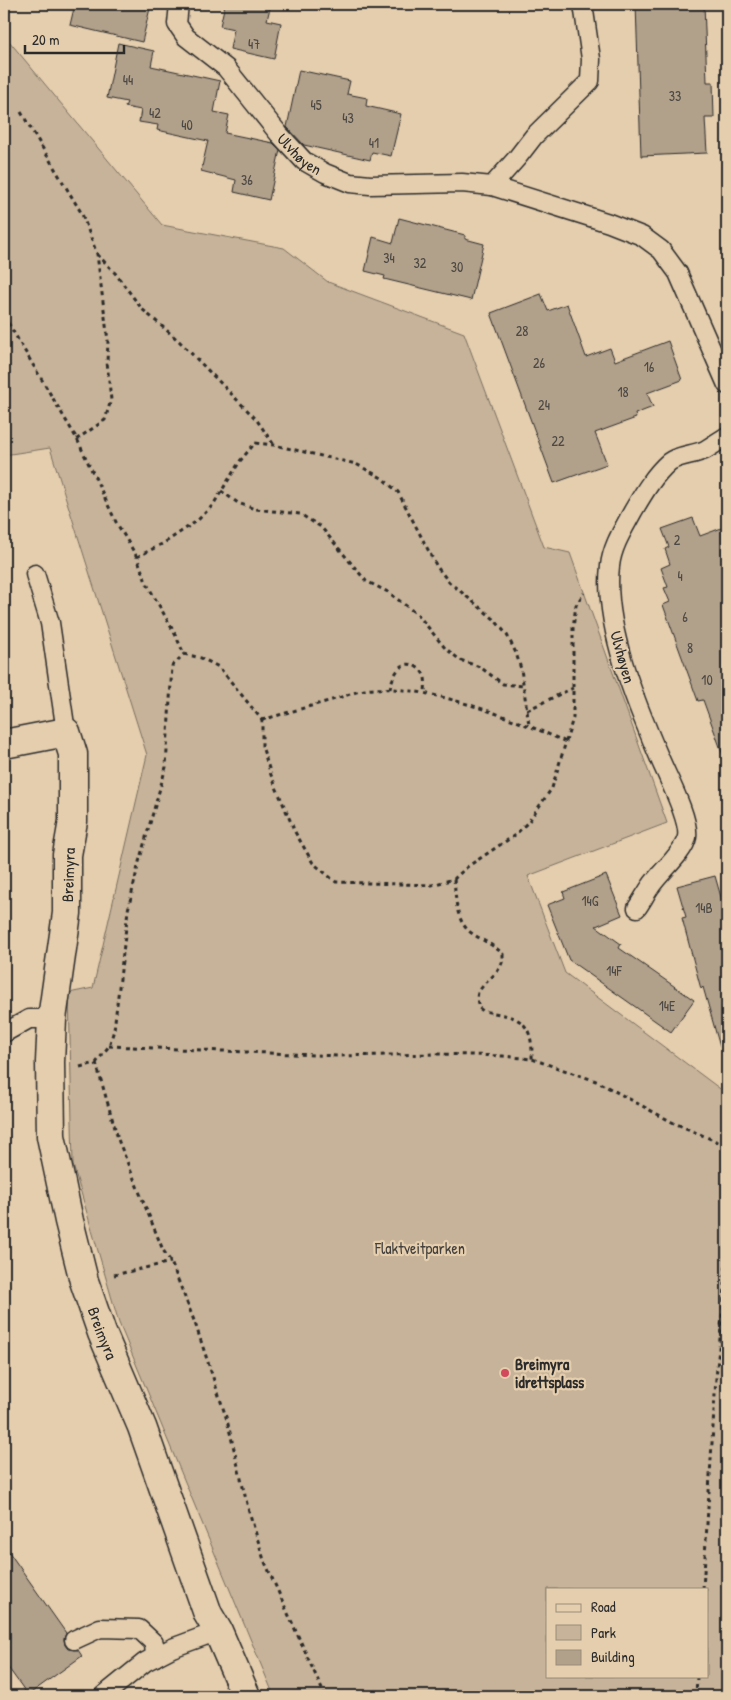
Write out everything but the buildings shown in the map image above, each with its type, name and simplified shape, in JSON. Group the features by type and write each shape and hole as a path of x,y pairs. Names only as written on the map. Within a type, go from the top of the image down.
{"street":[{"path":"4,744 66,732"},
{"name":"Breimyra","path":"66,732 72,754 73,821 67,855 67,913 52,1019 50,1062 51,1136 84,1282 102,1333 142,1427 208,1614 218,1631 246,1696"}],"lane":[{"name":"Ulvhøyen","path":"179,4 177,24 186,37 226,68 279,134 304,161 325,173 350,183 370,185 462,183 492,186 609,223 642,236 661,250 678,273 727,385"},
{"path":"492,186 534,136 590,81 591,59 583,4"},
{"name":"Ulvhøyen","path":"638,908 651,886 683,846 687,836 683,813 646,728 629,680 612,619 610,566 613,551 623,529 656,475 670,461 704,450 727,436"},
{"name":"Breimyra","path":"35,574 50,622 66,732"},
{"path":"4,1032 29,1020 52,1019"},
{"path":"74,1640 100,1628 139,1629 154,1643 155,1657"},
{"path":"103,1696 145,1662 172,1648 218,1631"}],"path":[{"path":"22,112 82,214 97,254 108,342 110,400 105,420 77,439"},
{"path":"97,254 115,273 142,309 179,341 256,419 274,445"},
{"path":"4,316 77,439 116,522 137,557 146,582 184,654"},
{"path":"137,557 164,543 196,521 213,505 240,461 255,443 274,445 356,464 382,478 398,492 437,567 449,582 494,619 507,635 521,669 529,725"},
{"path":"221,491 238,503 255,509 300,514 322,527 366,581 388,592 418,615 444,648 460,660 480,667 503,684 524,686"},
{"path":"184,654 201,658 219,667 262,720 262,746 271,775 294,832 313,863 336,882 432,885 454,879 467,867 515,835 529,821 552,788 572,718 572,628 576,605 610,566"},
{"path":"184,654 172,666 166,767 138,862 128,910 114,1030 109,1046 96,1063 100,1083 119,1142 195,1323 227,1420 248,1508 264,1560 325,1696"},
{"path":"390,689 392,680 400,668 408,664 414,665 422,671 426,679 425,694"},
{"path":"527,710 573,688"},
{"path":"262,720 364,690 404,690 455,701 529,725 566,742"},
{"path":"454,879 462,924 470,933 496,947 503,954 504,960 499,972 478,992 479,1008 483,1011 512,1016 523,1022 529,1033 532,1059"},
{"path":"109,1046 338,1056 447,1054 532,1059 596,1081 672,1122 727,1146"},
{"path":"703,1588 727,1228"},
{"path":"84,1282 171,1262"},
{"path":"696,1696 697,1678"}],"green space":[{"name":"Flaktveitparken","path":"4,35 162,225 284,248 328,282 464,333 544,547 570,553 667,823 528,876 565,973 727,1094 727,1696 274,1696 119,1323 73,1165 69,993 93,988 147,755 50,448 4,455"}],"place":[{"name":"Breimyra idrettsplass","path":"505,1373"}]}
